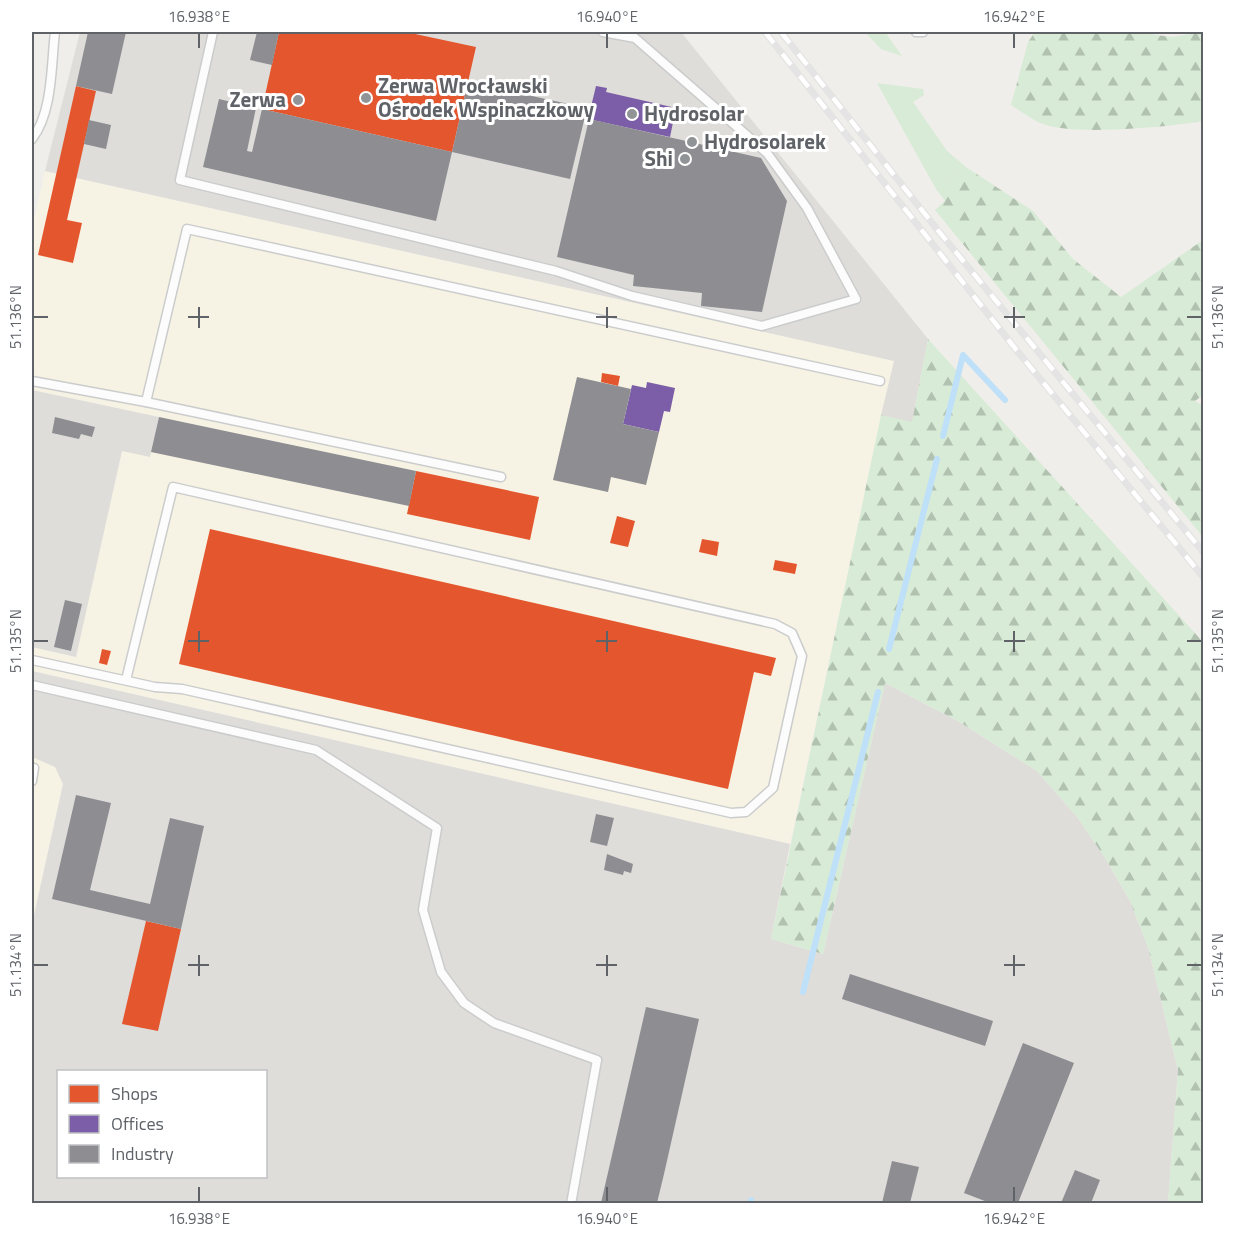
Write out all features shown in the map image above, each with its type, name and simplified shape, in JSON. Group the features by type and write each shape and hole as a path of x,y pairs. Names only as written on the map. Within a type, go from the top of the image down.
{"lane":[{"path":"32,139 40,126 47,100 54,32"},
{"path":"213,32 180,180 556,271 632,296 762,326 856,299 807,208 767,153 635,39 603,32"},
{"path":"916,32 923,32"},
{"path":"146,402 186,229 879,381"},
{"path":"32,381 146,402 501,477"},
{"path":"32,660 155,687 182,688 732,813 746,812 773,788 802,656 792,633 775,624 173,487 126,680"},
{"path":"32,685 316,750 437,828 423,910 441,972 464,1003 494,1023 597,1060 571,1203"},
{"path":"32,781 34,768"}],"shaded area":[{"path":"80,32 681,32 928,339 912,423 881,415 894,361 45,171"},
{"path":"45,171 894,361 790,844 32,671 32,647 76,657 122,451 159,417 32,390 32,229"},
{"path":"32,390 159,417 150,457 122,451 76,657 32,647"},
{"path":"32,671 790,844 771,939 823,954 885,683 958,721 1037,771 1078,818 1130,901 1148,947 1178,1070 1168,1203 32,1204 32,924 63,784 55,767 32,757"},
{"path":"32,757 55,767 63,784 32,924"}],"green space":[{"path":"865,32 885,32 902,56 881,49"},
{"path":"1035,32 1133,32 1172,37 1203,32 1203,121 1146,128 1098,130 1057,128 1035,120 1011,105 1028,42"},
{"path":"877,83 923,89 924,95 913,102 947,151 966,167 936,189"},
{"path":"966,167 1033,211 1073,259 1121,297 1203,240 1203,395 1195,401 1203,406 1203,537 935,210 945,201 936,189"},
{"path":"928,339 1203,642 1203,1203 1168,1203 1178,1070 1148,947 1130,901 1078,818 1037,771 958,721 885,683 823,954 771,939 881,415 912,422"}],"building: Shops":[{"path":"279,32 406,32 476,47 452,152 262,109"},
{"path":"76,86 96,91 67,220 82,223 73,263 38,255"},
{"path":"602,373 620,376 618,386 601,382"},
{"path":"416,471 539,497 530,540 407,514"},
{"path":"617,516 635,521 628,547 610,543"},
{"path":"210,529 776,658 771,676 754,672 728,789 179,664"},
{"path":"702,539 719,542 717,556 699,552"},
{"path":"775,560 797,564 795,574 773,570"},
{"path":"102,649 111,651 107,665 99,663"},
{"path":"146,921 181,929 158,1031 122,1024"}],"building: Offices":[{"name":"Hydrosolar","path":"596,86 607,88 606,92 676,108 670,137 588,119"},
{"path":"647,382 675,388 670,412 664,411 659,432 623,424 632,385 646,388"}],"building: Industry":[{"path":"88,32 126,32 112,94 76,86"},
{"path":"257,32 279,32 272,65 250,60"},
{"path":"468,82 587,108 570,179 452,152"},
{"path":"219,99 256,108 247,151 252,152 262,109 452,152 436,221 203,167"},
{"path":"589,119 761,158 787,201 762,312 701,306 702,293 633,286 634,275 557,257"},
{"path":"89,120 111,125 106,149 84,144"},
{"path":"577,377 631,389 623,424 659,432 646,485 611,477 608,492 553,480"},
{"path":"55,417 95,427 92,437 81,434 79,439 52,433"},
{"path":"159,417 416,471 409,506 151,452"},
{"path":"65,600 82,604 71,651 54,647"},
{"path":"76,795 111,803 90,890 150,904 170,818 204,826 181,929 52,899"},
{"path":"596,814 614,818 607,846 590,842"},
{"path":"607,854 633,864 631,873 624,871 623,875 604,870"},
{"path":"850,974 993,1021 985,1046 842,999"},
{"path":"646,1007 699,1019 664,1174 657,1203 601,1203"},
{"path":"1023,1043 1074,1063 1018,1203 990,1203 964,1193"},
{"path":"892,1161 919,1167 910,1203 882,1203"},
{"path":"1075,1170 1100,1180 1091,1203 1061,1203"}],"waterway":[{"path":"943,436 963,355 1005,400"},
{"path":"889,649 937,459"},
{"path":"803,992 878,692"},
{"path":"750,1204 751,1200"}],"railway":[{"path":"765,32 1018,352 1204,578"},
{"path":"781,32 936,228 1204,553"}],"place":[{"name":"Zerwa Wrocławski Ośrodek Wspinaczkowy","path":"366,98"},
{"name":"Zerwa","path":"298,100"},
{"name":"Hydrosolar","path":"632,114"},
{"name":"Hydrosolarek","path":"692,142"},
{"name":"Shi","path":"685,159"}]}
